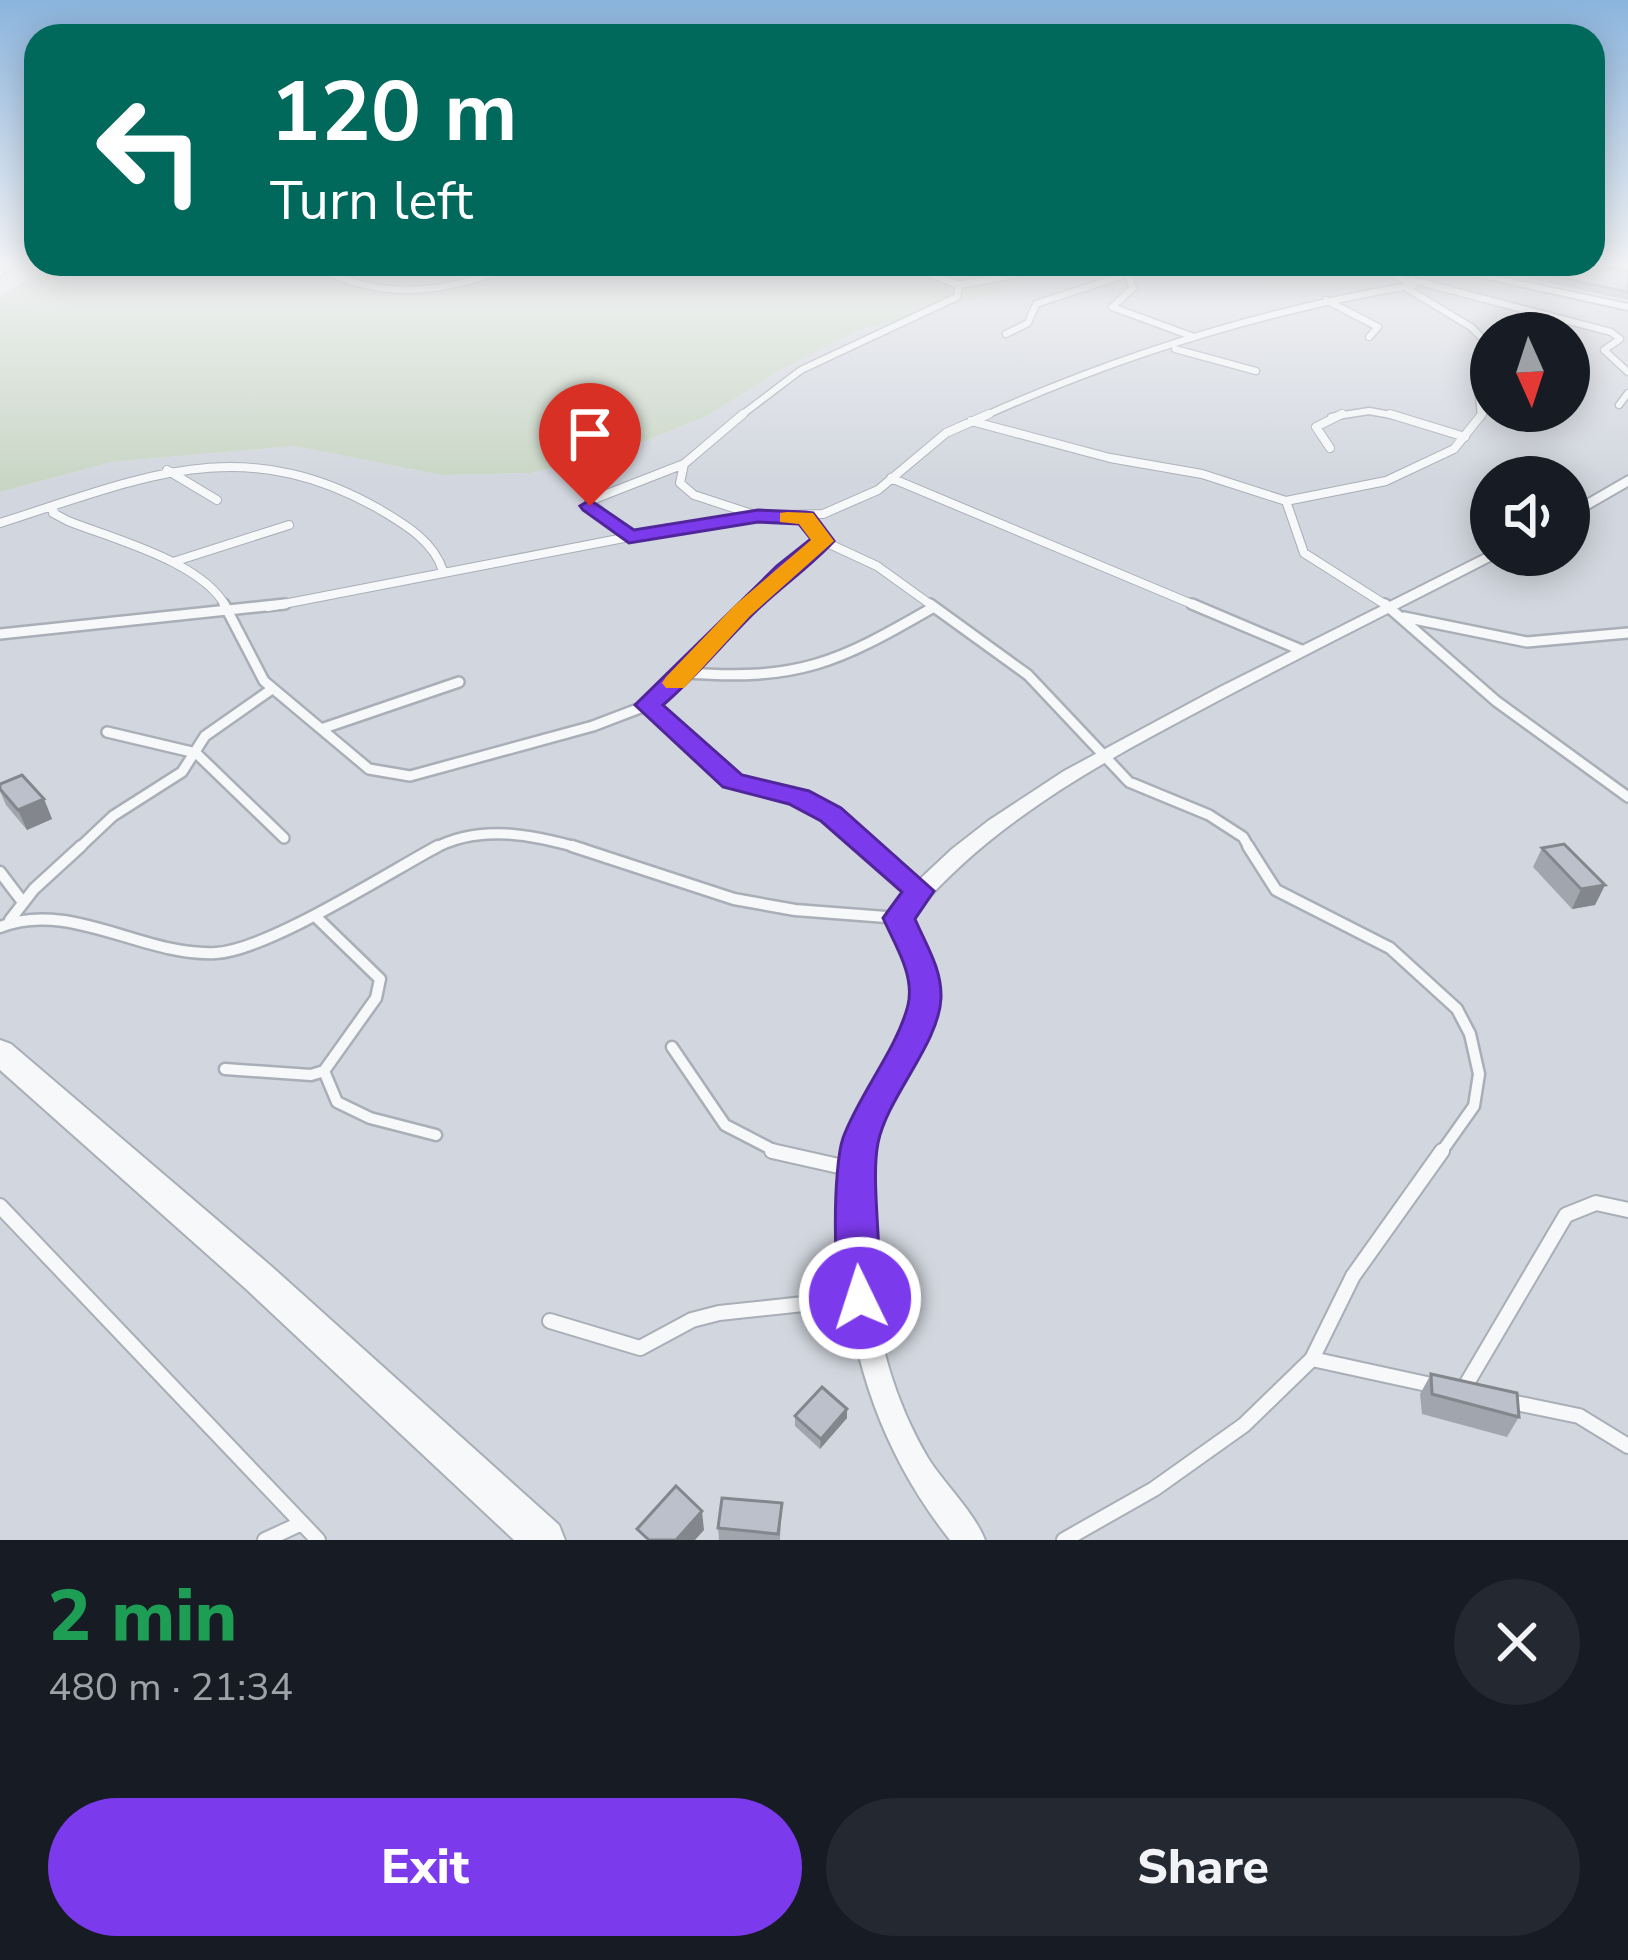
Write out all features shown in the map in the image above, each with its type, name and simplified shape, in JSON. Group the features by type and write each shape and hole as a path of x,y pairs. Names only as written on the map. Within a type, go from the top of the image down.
{"street":[{"path":"1590,503 1628,480"},
{"path":"970,1540 934,1499 888,1417 861,1326 860,1142 924,1005 925,977 899,918 919,891 978,841 1103,755 1301,650 1394,612 1470,567"},
{"path":"0,1052 258,1277 544,1540"}],"lane":[{"path":"629,537 589,501 683,464 801,370 875,337"},
{"path":"0,634 100,620 230,612 629,537 758,516 805,518 860,501 936,441 971,421 1070,378 1199,337"},
{"path":"1617,337 1604,350 1628,372"},
{"path":"1172,348 1256,370"},
{"path":"1619,405 1628,393"},
{"path":"1330,448 1316,428 1331,417 1350,413 1387,414 1465,437"},
{"path":"971,421 1111,458 1190,470 1286,501 1386,481 1441,457 1470,430"},
{"path":"0,523 167,470 257,464 308,472 351,489 434,548 443,571"},
{"path":"683,464 680,483 694,495 758,516"},
{"path":"167,470 217,500"},
{"path":"891,478 1301,650"},
{"path":"1286,501 1304,553 1394,612 1496,700 1628,797"},
{"path":"54,507 53,513 68,521 173,562 220,596 272,689 369,769 410,776 507,752 648,705 687,673 742,611 823,541"},
{"path":"805,518 823,541 877,566 1028,675 1129,782 1209,815 1243,837 1276,890 1390,948 1436,986 1457,1009 1470,1034 1479,1074 1474,1106 1460,1132 1384,1227 1353,1276 1312,1359 1244,1425 1154,1490 1064,1540"},
{"path":"173,562 289,525"},
{"path":"687,673 770,679 820,670 932,608"},
{"path":"1394,612 1520,642 1628,633"},
{"path":"324,728 459,682"},
{"path":"5,924 22,901 113,816 166,785 218,724 272,689"},
{"path":"648,705 733,781 799,798 831,815 919,891"},
{"path":"107,732 196,753 284,838"},
{"path":"5,924 66,922 167,950 213,955 245,950 468,831 500,829 537,836 730,899 809,914 899,918"},
{"path":"0,872 22,901"},
{"path":"225,1069 311,1075 324,1071 376,998 380,980 315,916"},
{"path":"672,1047 692,1069 727,1128 806,1160 858,1170"},
{"path":"324,1071 337,1102 370,1118 436,1135"},
{"path":"1463,1391 1566,1215 1579,1204 1597,1202 1628,1210"},
{"path":"0,1206 318,1540"},
{"path":"550,1321 640,1348 692,1320 719,1313 860,1298"},
{"path":"1312,1359 1579,1416 1628,1446"},
{"path":"265,1540 302,1523"}],"shaded area":[{"path":"846,337 1470,337 1470,432 1590,432 1590,337 1628,337 1628,1540 0,1540 0,492 112,462 294,446 441,475 531,473 617,452 707,416"}],"green space":[{"path":"0,337 846,337 707,416 617,452 531,473 441,475 294,446 112,462 0,492"}],"building":[{"path":"22,775 44,799 18,810 0,784"},
{"path":"1564,844 1605,885 1581,889 1542,848"},
{"path":"1431,1374 1517,1393 1519,1417 1432,1394"},
{"path":"822,1387 847,1409 821,1439 795,1416"},
{"path":"676,1486 702,1511 676,1540 649,1540 637,1529"},
{"path":"722,1498 782,1503 778,1534 718,1528"}],"slow traffic":[{"path":"675,683 742,611 823,541 805,518 787,518"}],"route":[{"path":"590,506 629,537 758,516 805,518 823,541 784,571 709,643 687,673 648,705 733,781 799,798 831,815 919,891 899,918 925,977 924,1005 860,1142 855,1234 860,1298"}]}
